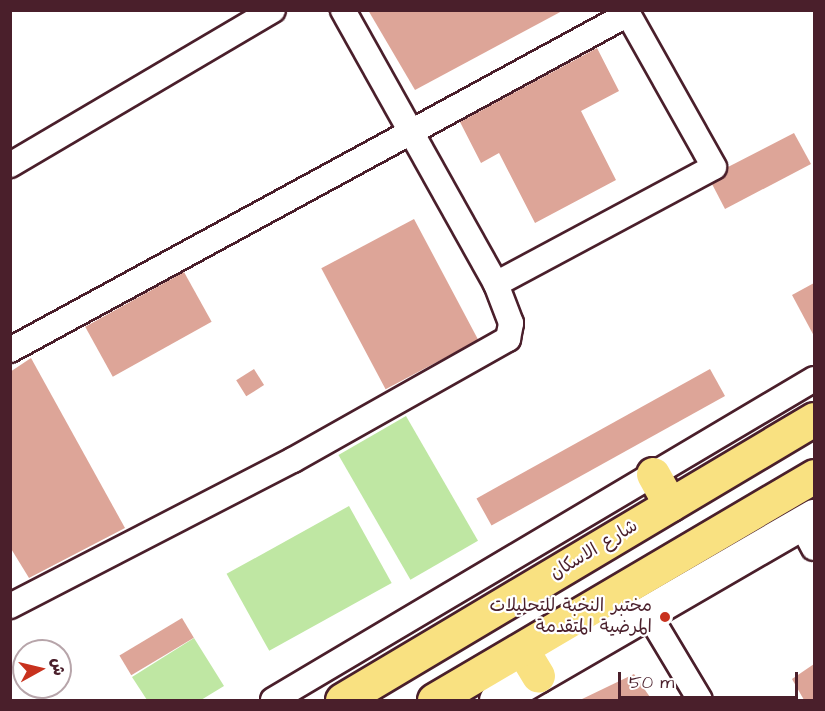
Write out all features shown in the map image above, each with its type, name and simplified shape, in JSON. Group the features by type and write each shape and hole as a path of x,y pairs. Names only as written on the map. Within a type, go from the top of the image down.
{"main road":[{"name":"شارع الاسكان","path":"342,700 814,419"},
{"path":"653,474 670,505"},
{"path":"434,700 530,662 814,476"}],"street":[{"path":"10,165 273,10"},
{"path":"10,606 293,460 508,339 511,323 496,284 343,10"},
{"path":"10,350 627,12 714,166 496,284"},
{"path":"273,700 814,379"},
{"path":"496,700 530,662 648,614 810,529"},
{"path":"648,614 700,700"}],"green space":[{"path":"406,416 478,541 410,580 338,455"},
{"path":"349,506 392,583 269,651 227,574"},
{"path":"194,638 224,686 201,700 147,700 132,677"}],"building":[{"path":"368,10 564,10 415,90"},
{"path":"597,48 619,91 581,111 616,180 535,223 499,153 481,163 460,122"},
{"path":"794,133 811,164 725,209 712,184 728,167"},
{"path":"414,219 478,340 386,389 321,268"},
{"path":"184,272 212,322 113,377 85,327"},
{"path":"814,283 814,336 792,295"},
{"path":"31,358 125,528 29,578 10,547 10,372"},
{"path":"254,369 264,385 246,396 236,380"},
{"path":"710,369 725,396 492,526 476,498"},
{"path":"182,618 194,638 131,675 119,656"},
{"path":"814,664 814,700 804,700 792,679"},
{"path":"634,674 652,700 580,700"}],"place":[{"name":"مختبر النخبة للتحليلات المرضية المتقدمة","path":"665,617"}]}
